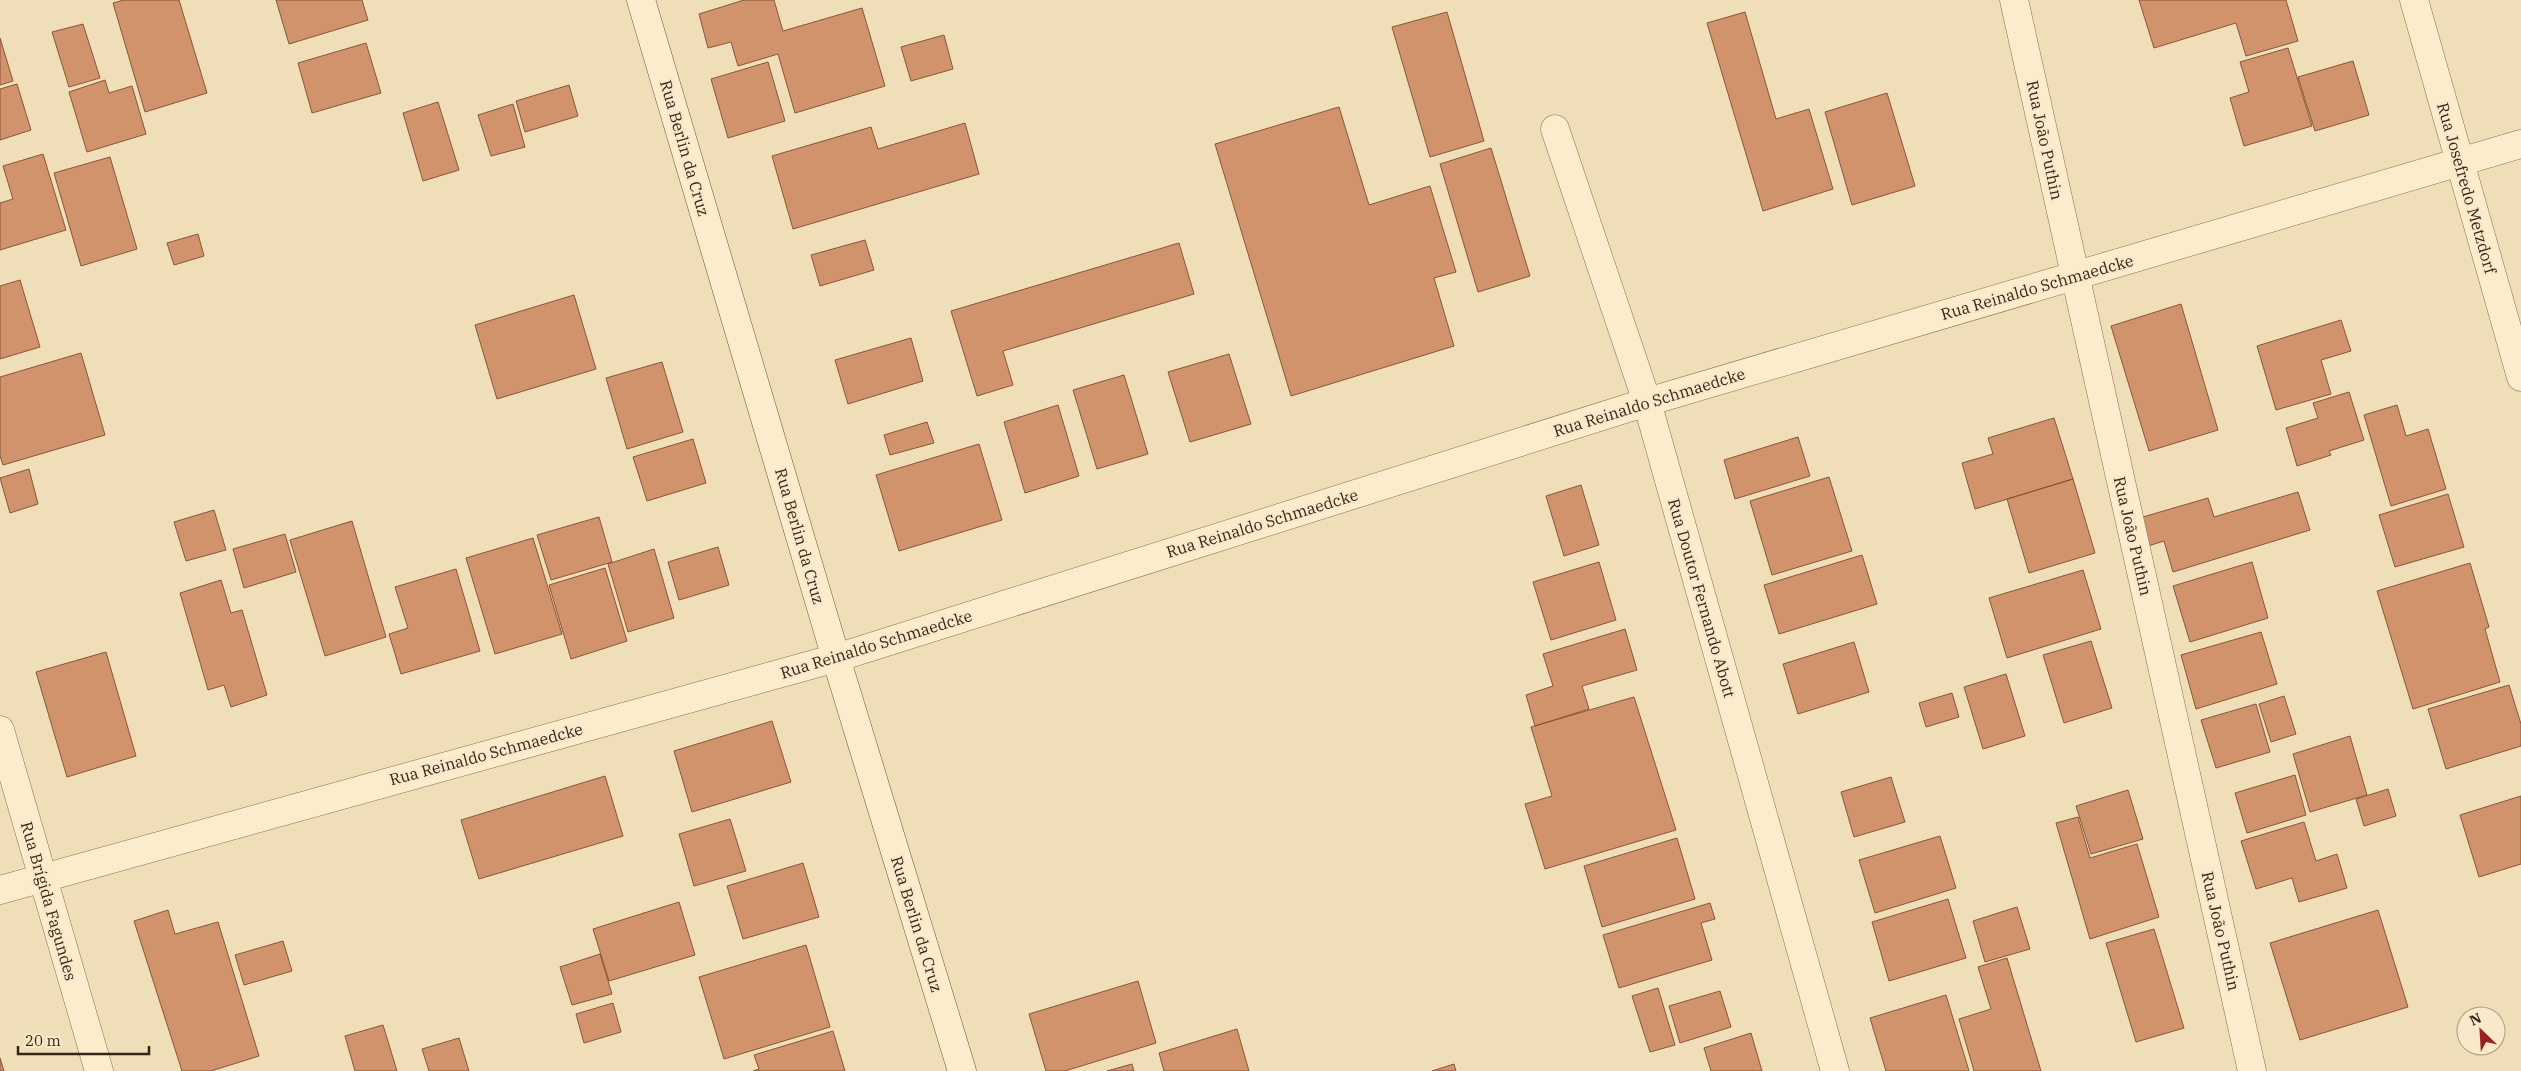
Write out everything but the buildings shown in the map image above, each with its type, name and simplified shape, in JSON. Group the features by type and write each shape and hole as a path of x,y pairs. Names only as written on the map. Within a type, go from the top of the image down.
{"street":[{"name":"Rua Berlin da Cruz","path":"641,0 836,658 962,1071"},
{"name":"Rua João Puthin","path":"2014,0 2252,1071"},
{"name":"Rua Josefredo Metzdorf","path":"2414,0 2521,376"},
{"name":"Rua Doutor Fernando Abott","path":"1555,130 1647,402 1835,1071"},
{"name":"Rua Reinaldo Schmaedcke","path":"0,890 836,658 1647,402 2521,144"},
{"name":"Rua Brígida Fagundes","path":"0,730 99,1071"}]}
